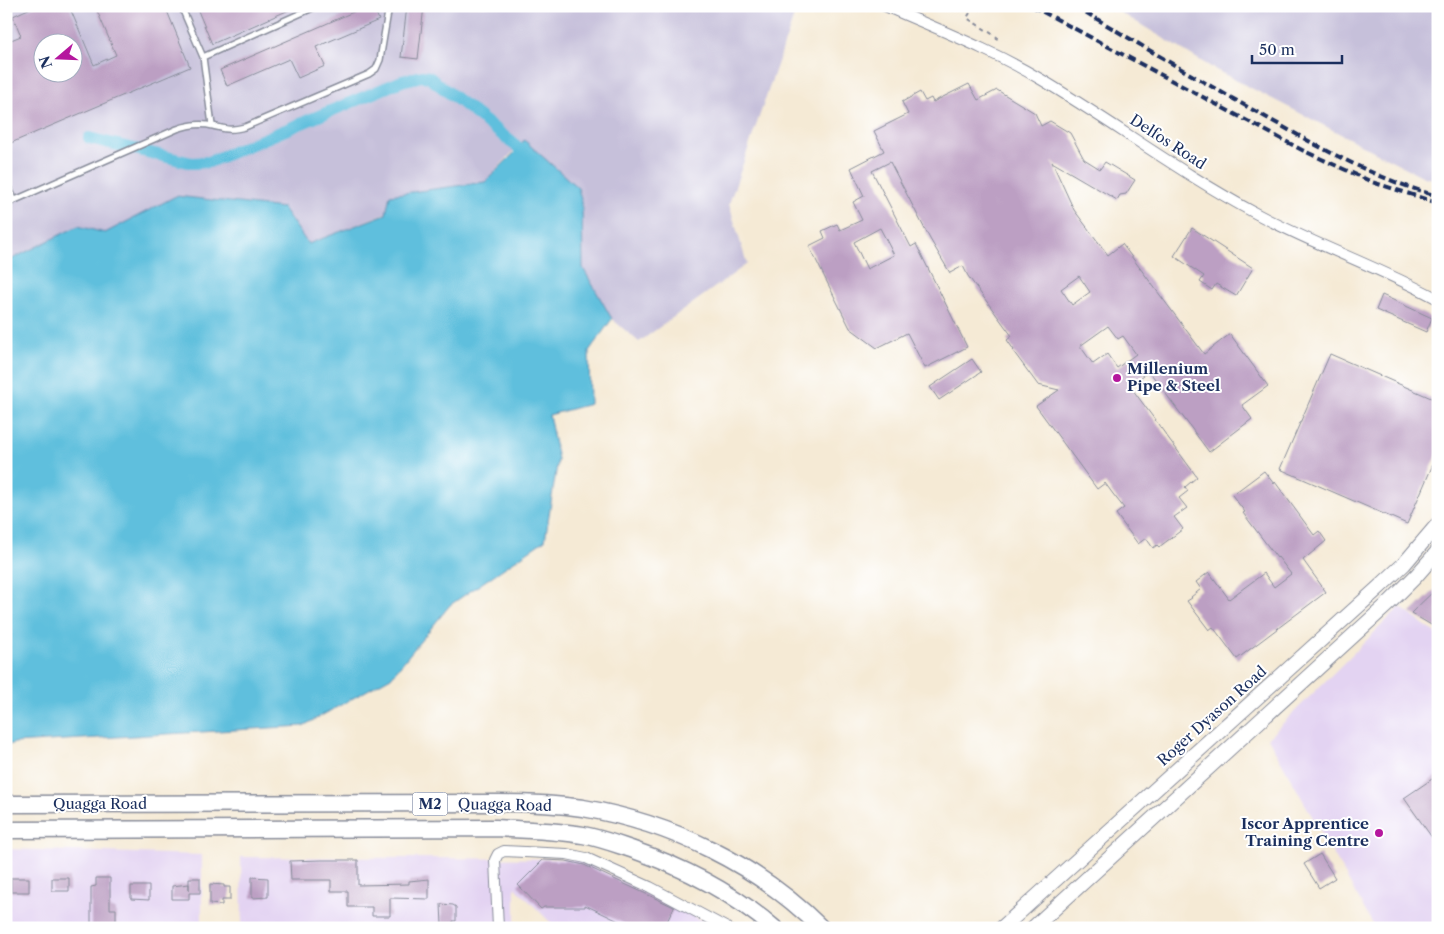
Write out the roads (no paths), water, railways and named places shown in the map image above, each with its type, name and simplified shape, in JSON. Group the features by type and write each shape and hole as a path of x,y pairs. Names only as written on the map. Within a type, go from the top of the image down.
{"main road":[{"name":"Roger Dyason Road","path":"1002,928 1404,564 1438,524"},
{"path":"1033,928 1390,602 1438,551"},
{"name":"Quagga Road","path":"6,804 531,803 582,808 656,826 709,849 764,881 795,904 821,928"},
{"name":"Quagga Road","path":"6,830 496,828 558,832 585,836 667,861 731,896 774,928"}],"street":[{"name":"Delfos Road","path":"884,6 1003,58 1034,75 1210,186 1258,214 1404,281 1438,299"},
{"path":"498,928 495,860 501,851 543,852 586,858 650,888 726,928"}],"lane":[{"path":"181,6 203,57 212,125"},
{"path":"203,57 317,6"},
{"path":"6,204 189,125 212,125 224,130 234,130 368,74 376,69 380,60 389,6"},
{"path":"6,180 14,199"}],"water":[{"path":"524,140 578,188 582,202 583,268 612,319 589,351 590,404 549,415 558,459 545,540 450,605 391,677 303,726 14,743 6,746 6,262 78,226 105,233 176,196 283,208 308,244 386,214 390,195 485,182 519,148"}],"waterway":[{"path":"89,138 192,163 209,162 402,81 422,76 429,77 519,148"}],"railway":[{"path":"1032,6 1302,150 1372,182 1438,203"},
{"path":"1075,6 1326,150 1392,181 1438,196"}],"place":[{"name":"Millenium Pipe & Steel","path":"1117,378"},
{"name":"Iscor Apprentice Training Centre","path":"1379,833"}]}
